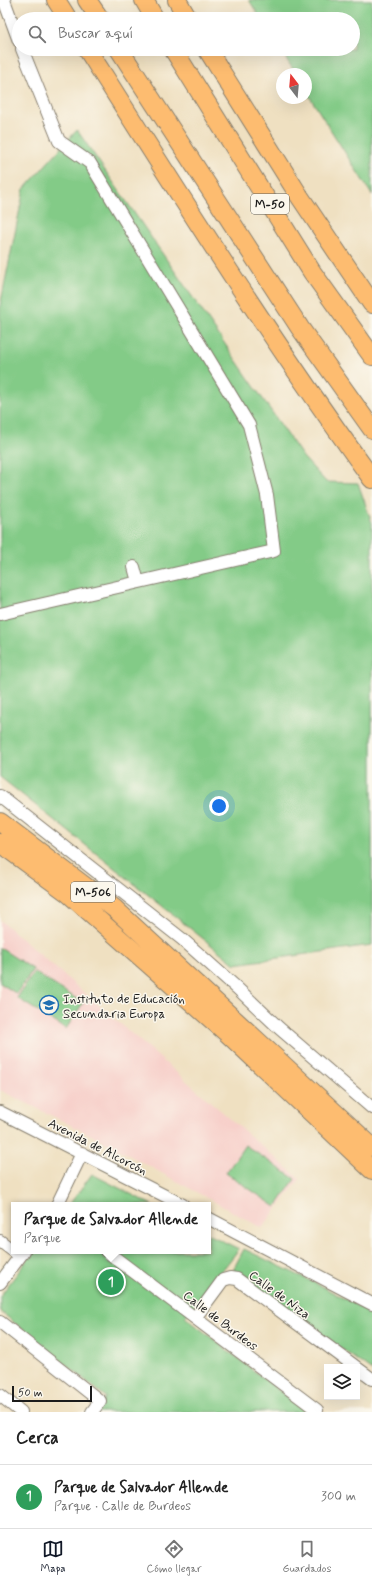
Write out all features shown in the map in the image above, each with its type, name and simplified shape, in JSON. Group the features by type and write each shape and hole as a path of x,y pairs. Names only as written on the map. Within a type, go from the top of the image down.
{"highway":[{"path":"56,0 64,12"},
{"path":"87,0 95,12"},
{"path":"144,0 151,12"},
{"path":"176,0 184,12"},
{"path":"185,0 191,12"},
{"path":"91,56 195,220 334,428 372,479"},
{"path":"124,56 300,328 372,429"},
{"name":"M-50","path":"177,56 312,272 372,356"},
{"path":"212,56 300,197 372,304"},
{"name":"M-506","path":"0,822 115,909 372,1147"},
{"name":"M-506","path":"0,843 68,893 222,1028 372,1170"},
{"path":"339,1115 372,1142"}],"street":[{"path":"4,0 12,22"},
{"path":"0,614 274,551 268,495 249,425 90,163 59,141 25,56"},
{"path":"134,566 138,582"},
{"path":"0,796 182,939 279,1028 372,1108"},
{"name":"Avenida de Alcorcón","path":"0,1112 177,1202"},
{"path":"58,1202 82,1153"},
{"path":"211,1220 372,1304"},
{"path":"0,1241 11,1248"},
{"path":"0,1283 22,1254"},
{"name":"Calle de Burdeos","path":"110,1254 317,1410 316,1412"},
{"name":"Calle de Niza","path":"195,1318 223,1280 230,1278 237,1279 353,1364"},
{"path":"0,1322 100,1400 92,1412"},
{"name":"Calle de Niza","path":"360,1369 372,1379"},
{"path":"0,1395 21,1412"}],"shaded area":[{"name":"Instituto de Educación Secundaria Europa","path":"0,920 300,1179 262,1228 105,1142 0,1090"}],"green space":[{"path":"249,0 372,0 372,195 312,100 312,68 292,68 284,56 360,56 360,12 257,12"},
{"path":"77,130 303,457 326,482 358,483 372,523 372,945 235,964 0,777 0,306 24,189"},
{"path":"0,948 33,969 17,994 0,983"},
{"path":"34,972 83,1003 66,1029 17,998"},
{"path":"245,1145 295,1179 276,1207 226,1173"},
{"path":"92,1174 146,1202 71,1202"},
{"path":"211,1235 239,1249 185,1317 304,1410 302,1412 96,1412 106,1397 0,1311 0,1296 32,1254 211,1254"},
{"path":"244,1249 323,1287 372,1314 372,1371 234,1271 234,1268"}],"place":[{"name":"Instituto de Educación Secundaria Europa","path":"49,1005"},
{"name":"Parque de Salvador Allende","path":"111,1282"}]}
